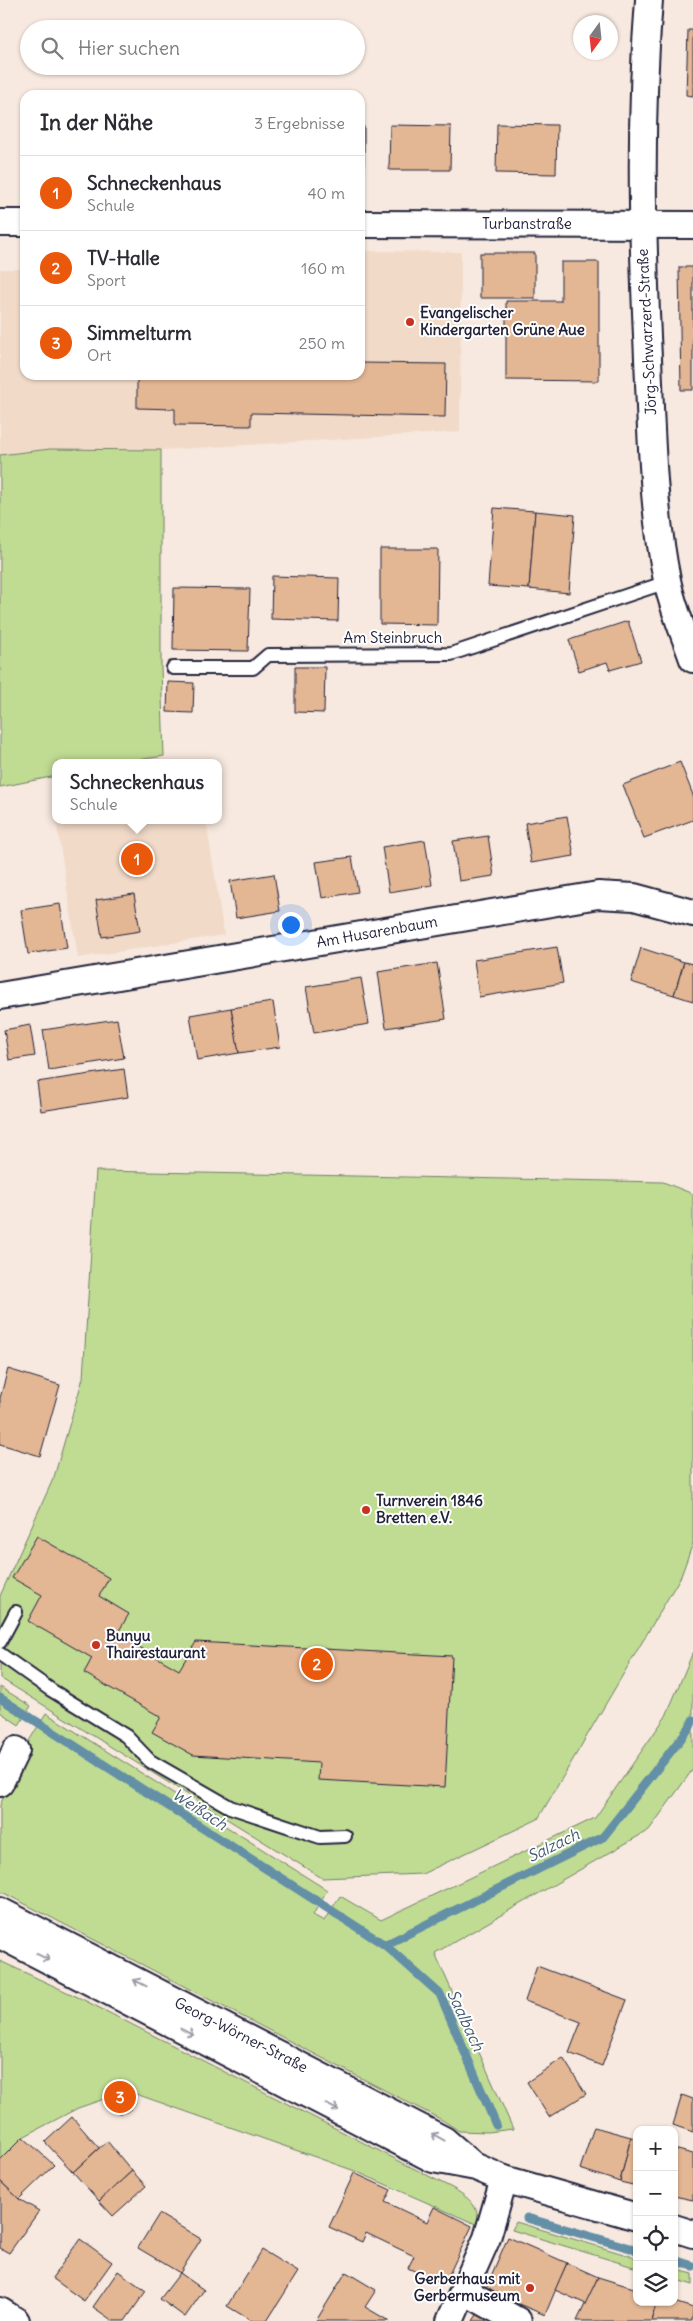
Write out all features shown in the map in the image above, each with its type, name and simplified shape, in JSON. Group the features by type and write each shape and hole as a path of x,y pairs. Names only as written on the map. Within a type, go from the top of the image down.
{"street":[{"name":"Jörg-Schwarzerd-Straße","path":"649,0 643,91 642,224 652,444 657,511 667,582 693,659"},
{"path":"0,222 20,223"},
{"name":"Turbanstraße","path":"365,224 693,225"},
{"name":"Am Husarenbaum","path":"0,996 598,895 634,897 693,913"},
{"path":"0,1783 16,1750"},
{"name":"Georg-Wörner-Straße","path":"0,1912 444,2140 476,2167"},
{"name":"Georg-Wörner-Straße","path":"0,1935 433,2159 476,2167 504,2179 634,2216"},
{"path":"450,2321 487,2238 504,2179"},
{"path":"678,2229 693,2234"},
{"path":"464,2291 518,2321"},
{"path":"0,2311 16,2321"}],"lane":[{"name":"Am Steinbruch","path":"173,668 253,668 268,655 451,654 667,582"},
{"path":"0,1642 16,1612"},
{"path":"0,1654 51,1690 126,1736 150,1762 230,1807 320,1837 345,1836"}],"shaded area":[{"name":"Evangelischer Kindergarten Grüne Aue","path":"365,251 461,252 460,432 162,450 50,449 0,455 0,269 20,269 20,380 365,380"},
{"path":"57,824 207,824 224,935 78,958"}],"green space":[{"path":"50,449 161,450 161,668 164,756 144,759 52,759 52,777 0,787 0,455"},
{"name":"Turnverein 1846 Bretten e.V.","path":"96,1171 663,1182 693,1194 693,1543 681,1576 538,1819 422,1874 322,1878 0,1678 0,1596 54,1477 83,1378"},
{"path":"693,1652 693,1769 649,1830 435,1953 513,2129 488,2132 459,2131 444,2121 0,1891 0,1805 29,1741 46,1713 327,1890 313,1915 324,1921 340,1896 381,1920 595,1818 666,1716"},
{"path":"0,1687 31,1706 19,1725 0,1712"},
{"path":"0,1961 82,1999 452,2188 463,2195 475,2207 478,2225 355,2171 136,2094 129,2085 122,2082 111,2084 106,2091 104,2099 78,2108 23,2137 0,2160"},
{"path":"516,2222 633,2257 633,2267 512,2230"},
{"path":"678,2270 693,2274 693,2285 678,2280"}],"building":[{"path":"688,30 693,30 693,96 686,95"},
{"path":"497,124 557,125 556,174 496,173"},
{"path":"390,125 451,126 450,170 389,170"},
{"path":"480,253 535,253 535,298 480,298"},
{"path":"561,262 599,262 599,381 506,380 506,301 561,301"},
{"path":"679,267 693,267 693,390 681,390"},
{"path":"365,363 446,364 445,417 251,413 251,426 175,425 175,409 137,408 137,380 365,380"},
{"path":"494,508 535,511 529,589 488,586"},
{"path":"535,511 575,515 569,593 529,589"},
{"path":"380,549 438,549 437,625 380,624"},
{"path":"272,576 339,578 338,621 271,619"},
{"path":"174,588 250,589 248,651 173,650"},
{"path":"628,621 641,661 610,670 607,662 579,671 569,640"},
{"path":"295,667 325,667 324,713 295,712"},
{"path":"168,682 194,683 193,713 167,712"},
{"path":"680,762 693,795 693,820 644,838 623,785"},
{"path":"567,816 574,856 531,863 525,823"},
{"path":"488,836 494,876 459,881 453,841"},
{"path":"425,840 432,885 389,892 382,847"},
{"path":"352,857 358,892 322,898 316,862"},
{"path":"274,874 280,911 236,918 230,881"},
{"path":"134,894 140,931 102,937 96,900"},
{"path":"60,904 67,948 28,954 21,910"},
{"path":"557,947 563,983 479,997 474,960"},
{"path":"641,948 684,962 674,995 631,982"},
{"path":"684,962 693,964 693,1001 674,995"},
{"path":"437,963 446,1019 386,1028 378,972"},
{"path":"361,978 369,1024 314,1033 306,987"},
{"path":"273,1002 280,1047 239,1053 231,1008"},
{"path":"231,1008 239,1053 197,1060 190,1015"},
{"path":"117,1019 124,1058 49,1070 43,1030"},
{"path":"30,1025 35,1056 9,1060 4,1030"},
{"path":"124,1069 128,1097 41,1111 37,1082"},
{"path":"8,1369 60,1385 40,1456 0,1444 0,1398"},
{"path":"37,1536 109,1578 99,1596 129,1614 117,1634 179,1670 196,1642 452,1656 445,1787 318,1780 319,1763 193,1755 152,1732 161,1717 84,1673 92,1658 28,1621 42,1595 12,1578"},
{"path":"537,1966 627,2000 602,2066 569,2053 581,2022 525,2001"},
{"path":"563,2058 586,2094 549,2117 527,2082"},
{"path":"120,2081 126,2082 131,2086 135,2091 135,2103 131,2108 126,2112 120,2113 114,2112 109,2108 105,2103 104,2097 105,2091 109,2086 114,2082"},
{"path":"682,2095 693,2099 693,2132 673,2125"},
{"path":"72,2117 99,2148 73,2172 45,2142"},
{"path":"594,2127 631,2137 620,2182 580,2169"},
{"path":"23,2137 54,2165 19,2199 0,2181 0,2160"},
{"path":"631,2137 633,2138 633,2185 620,2182"},
{"path":"107,2141 132,2171 99,2201 73,2172"},
{"path":"678,2150 693,2154 693,2200 678,2197"},
{"path":"132,2171 146,2186 113,2216 99,2201"},
{"path":"354,2173 391,2190 385,2202 427,2222 434,2207 472,2226 444,2285 408,2268 414,2256 366,2233 362,2242 329,2227"},
{"path":"0,2181 19,2199 39,2211 9,2253 0,2248"},
{"path":"159,2214 201,2239 180,2273 138,2248"},
{"path":"508,2237 567,2263 545,2315 485,2290"},
{"path":"80,2239 112,2262 84,2301 52,2278"},
{"path":"262,2250 298,2272 267,2321 252,2321 227,2306"},
{"path":"567,2263 598,2277 586,2304 555,2290"},
{"path":"118,2271 146,2291 125,2321 113,2321 93,2307"},
{"path":"346,2272 376,2290 365,2307 389,2321 316,2321"},
{"path":"180,2273 204,2290 185,2317 160,2299"},
{"path":"598,2277 633,2288 633,2306 656,2306 651,2321 577,2321"},
{"path":"678,2303 693,2308 692,2321 651,2321 656,2306 678,2306"},
{"path":"478,2313 493,2321 473,2321"}],"waterway":[{"name":"Weißach","path":"0,1698 385,1945 440,1994 496,2125"},
{"name":"Salzach","path":"385,1945 603,1837 690,1727 693,1720"},
{"name":"Saalbach","path":"527,2218 633,2249"},
{"name":"Saalbach","path":"677,2261 693,2266"}],"place":[{"name":"Evangelischer Kindergarten Grüne Aue","path":"410,322"},
{"name":"Schneckenhaus","path":"137,859"},
{"name":"Turnverein 1846 Bretten e.V.","path":"366,1510"},
{"name":"Bunyu Thairestaurant","path":"96,1645"},
{"name":"TV-Halle","path":"317,1664"},
{"name":"Simmelturm","path":"120,2097"},
{"name":"Gerberhaus mit Gerbermuseum","path":"530,2288"}]}
